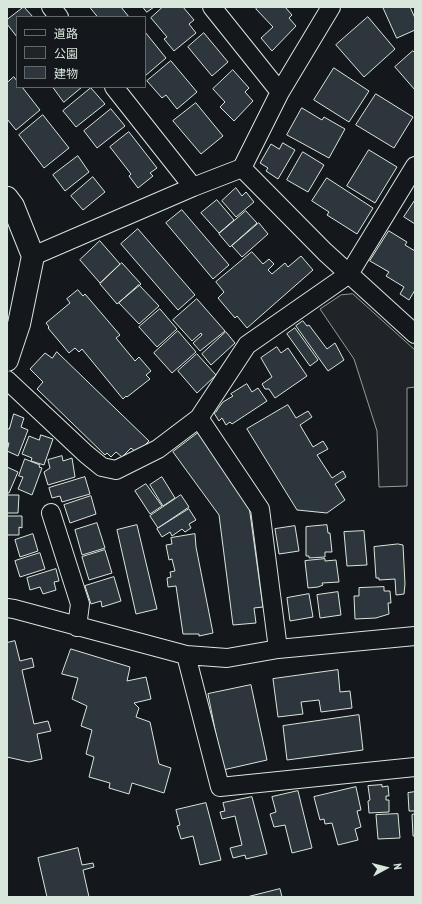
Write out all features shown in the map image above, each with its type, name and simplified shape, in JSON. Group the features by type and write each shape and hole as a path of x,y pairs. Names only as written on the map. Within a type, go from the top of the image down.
{"street":[{"path":"51,7 58,16"},
{"path":"212,7 280,92"},
{"path":"32,256 193,187 242,168 280,92 331,7"},
{"path":"115,88 193,187"},
{"path":"7,380 102,468 116,470 158,449 199,418 247,345 349,274 415,166"},
{"path":"242,168 349,274 415,334"},
{"path":"7,198 13,206 32,256 19,324 7,360"},
{"path":"199,418 260,509 278,649"},
{"path":"51,513 80,604 77,627"},
{"path":"7,608 14,608 77,627 186,655 227,658 278,649 415,636"},
{"path":"186,655 220,787 415,766"}],"green space":[{"path":"353,294 415,350 415,387 407,388 407,486 379,487 377,431 354,359 320,309 341,295"}],"building":[{"path":"24,7 32,16 16,16 16,36 7,24 7,20"},
{"path":"90,7 121,7 128,16 97,16"},
{"path":"143,7 154,7 147,12"},
{"path":"163,7 183,7 194,20 189,24 196,33 174,51 164,39 167,37 151,18"},
{"path":"258,7 285,7 292,15 289,18 296,26 272,51 261,38 273,27 256,9"},
{"path":"383,7 410,7 415,18 415,30 397,38"},
{"path":"368,17 395,49 364,77 336,45"},
{"path":"146,33 166,58 146,75"},
{"path":"204,33 228,62 212,76 188,47"},
{"path":"413,51 415,53 415,90 395,67"},
{"path":"171,61 197,92 177,109 166,95 162,98 147,81"},
{"path":"334,68 369,91 349,122 314,100"},
{"path":"233,70 249,88 245,92 253,101 234,121 220,107 225,102 213,89"},
{"path":"14,77 16,80 16,88 23,88 40,110 16,130 7,119 7,83"},
{"path":"54,88 81,88 64,102"},
{"path":"91,88 105,104 76,127 63,111"},
{"path":"376,94 413,117 394,148 356,125"},
{"path":"196,103 223,136 201,154 173,121"},
{"path":"302,108 322,120 324,117 345,129 329,158 287,135"},
{"path":"111,109 125,126 97,148 84,131"},
{"path":"43,115 69,148 44,168 19,135"},
{"path":"129,132 157,168 150,173 153,176 138,188 129,176 131,174 110,147"},
{"path":"283,143 295,150 278,179 266,171 268,168 260,163 271,144 279,149"},
{"path":"369,150 397,167 375,203 347,186"},
{"path":"303,152 324,165 308,192 287,180"},
{"path":"78,156 89,172 65,191 53,175"},
{"path":"93,177 105,192 83,210 71,196"},
{"path":"327,178 373,208 357,234 327,215 329,212 312,201"},
{"path":"236,188 242,196 246,192 254,202 236,217 222,201"},
{"path":"217,200 234,220 219,233 201,213"},
{"path":"415,200 415,224 404,217"},
{"path":"182,210 229,265 213,279 166,223"},
{"path":"246,211 257,223 230,247 219,234"},
{"path":"259,223 268,234 242,257 232,246"},
{"path":"138,229 195,295 178,310 121,244"},
{"path":"389,231 407,242 405,245 415,251 415,290 409,300 400,294 404,287 386,276 389,272 370,261"},
{"path":"100,241 120,264 100,283 80,260"},
{"path":"252,252 263,264 269,259 274,264 268,270 272,274 285,263 288,267 301,256 313,270 247,328 237,316 235,318 218,298 224,292 216,282"},
{"path":"122,263 141,284 117,304 100,284"},
{"path":"139,285 159,306 139,324 119,303"},
{"path":"78,290 83,296 85,294 120,335 116,338 135,361 139,357 151,371 146,375 150,379 123,399 82,349 79,352 75,348 69,353 48,328 49,327 46,323 70,303 67,299"},
{"path":"197,299 225,331 200,351 193,343 202,335 201,333 192,341 173,320"},
{"path":"160,309 177,329 157,347 139,327"},
{"path":"303,321 307,326 309,325 327,349 335,343 344,360 328,371 296,326"},
{"path":"295,328 318,360 310,366 287,334"},
{"path":"178,331 196,352 172,373 154,353"},
{"path":"226,332 235,343 211,365 202,354"},
{"path":"277,347 281,353 288,348 307,376 275,398 269,389 265,389 262,384 272,377 261,358"},
{"path":"57,352 149,441 137,453 131,448 122,457 116,452 111,457 107,453 105,455 37,389 43,382 30,369 45,353 52,358"},
{"path":"197,354 216,375 197,393 178,371"},
{"path":"247,384 252,392 258,388 267,401 232,424 230,422 226,425 222,418 219,421 214,413 223,402 233,396 231,394"},
{"path":"288,405 296,418 308,411 312,417 300,425 313,447 323,441 328,449 317,455 332,478 343,471 346,477 335,484 345,500 327,513 297,510 247,429"},
{"path":"14,414 24,418 21,427 28,430 18,456 7,451 9,443 7,443 7,429 9,429"},
{"path":"198,433 249,506 263,607 254,608 256,623 233,625 219,515 173,452"},
{"path":"41,435 53,439 44,465 31,461 32,458 22,454 29,436 39,440"},
{"path":"62,456 63,461 72,458 75,477 48,485 44,472 50,468 48,460"},
{"path":"25,459 40,465 39,467 42,468 32,495 18,489 23,477 19,476"},
{"path":"7,467 18,472 9,493 7,493"},
{"path":"85,477 90,494 62,502 60,496 52,498 49,488"},
{"path":"162,477 175,498 163,506 150,485"},
{"path":"146,484 162,506 150,514 135,491"},
{"path":"7,495 19,495 18,513 7,513"},
{"path":"181,495 189,507 158,528 150,516"},
{"path":"91,496 96,514 70,523 64,505"},
{"path":"189,509 196,520 189,524 191,528 185,532 182,529 172,536 170,532 162,537 157,529"},
{"path":"7,516 22,516 22,528 19,527 19,535 7,535"},
{"path":"97,523 105,548 82,555 75,530"},
{"path":"137,525 157,609 136,614 117,530"},
{"path":"327,525 328,533 330,533 332,552 325,552 325,557 309,558 309,556 306,556 306,527"},
{"path":"295,526 299,551 279,554 275,529"},
{"path":"364,531 367,565 347,566 344,532"},
{"path":"33,534 38,551 20,557 15,540"},
{"path":"195,534 196,547 213,633 199,636 199,634 183,634 176,586 168,587 167,578 171,577 170,572 175,571 172,559 169,560 166,545 172,544 171,538"},
{"path":"398,544 403,545 405,584 404,594 396,595 395,579 379,580 379,578 376,578 374,547"},
{"path":"105,550 112,573 89,580 82,557"},
{"path":"40,553 45,569 20,577 15,561"},
{"path":"325,559 325,561 336,560 339,582 322,583 323,585 318,587 308,588 305,561"},
{"path":"56,569 59,581 54,582 56,590 43,594 40,587 30,590 27,578"},
{"path":"114,577 121,601 102,607 101,601 91,604 85,586"},
{"path":"384,587 384,591 390,591 391,603 388,603 389,614 376,618 355,619 354,596 359,596 359,588"},
{"path":"338,592 341,615 320,618 317,595"},
{"path":"309,594 313,617 290,621 287,598"},
{"path":"15,641 20,661 32,658 34,667 22,670 34,724 48,721 51,731 37,734 42,759 29,762 7,757 7,643"},
{"path":"71,649 130,667 127,681 146,677 151,699 134,703 139,708 136,717 150,722 159,764 171,768 164,793 132,783 129,794 109,788 110,783 89,777 94,757 86,754 92,730 81,726 87,706 72,699 78,678 62,674"},
{"path":"338,670 340,692 350,691 352,708 321,712 319,700 301,702 303,714 278,717 273,679"},
{"path":"251,685 267,760 223,770 208,694"},
{"path":"359,715 363,750 287,760 283,726"},
{"path":"382,785 382,787 388,786 389,796 386,796 386,800 389,800 389,812 369,813 368,801 370,800 368,786"},
{"path":"356,787 361,810 357,811 361,827 355,829 358,840 338,845 332,823 325,824 324,819 320,820 314,797"},
{"path":"298,791 312,848 292,853 285,825 274,827 270,814 276,812 272,797"},
{"path":"415,792 415,811 409,811 408,793"},
{"path":"252,797 267,854 246,859 245,855 233,858 230,848 242,845 235,816 222,819 220,812 225,811 223,803"},
{"path":"206,803 221,860 200,865 193,836 181,839 177,826 180,825 176,810"},
{"path":"398,814 400,838 378,839 376,815"},
{"path":"415,814 415,836 413,836 412,815"},
{"path":"78,848 82,865 93,863 94,867 83,870 89,897 47,897 38,858"},
{"path":"280,889 282,897 247,897"}]}
